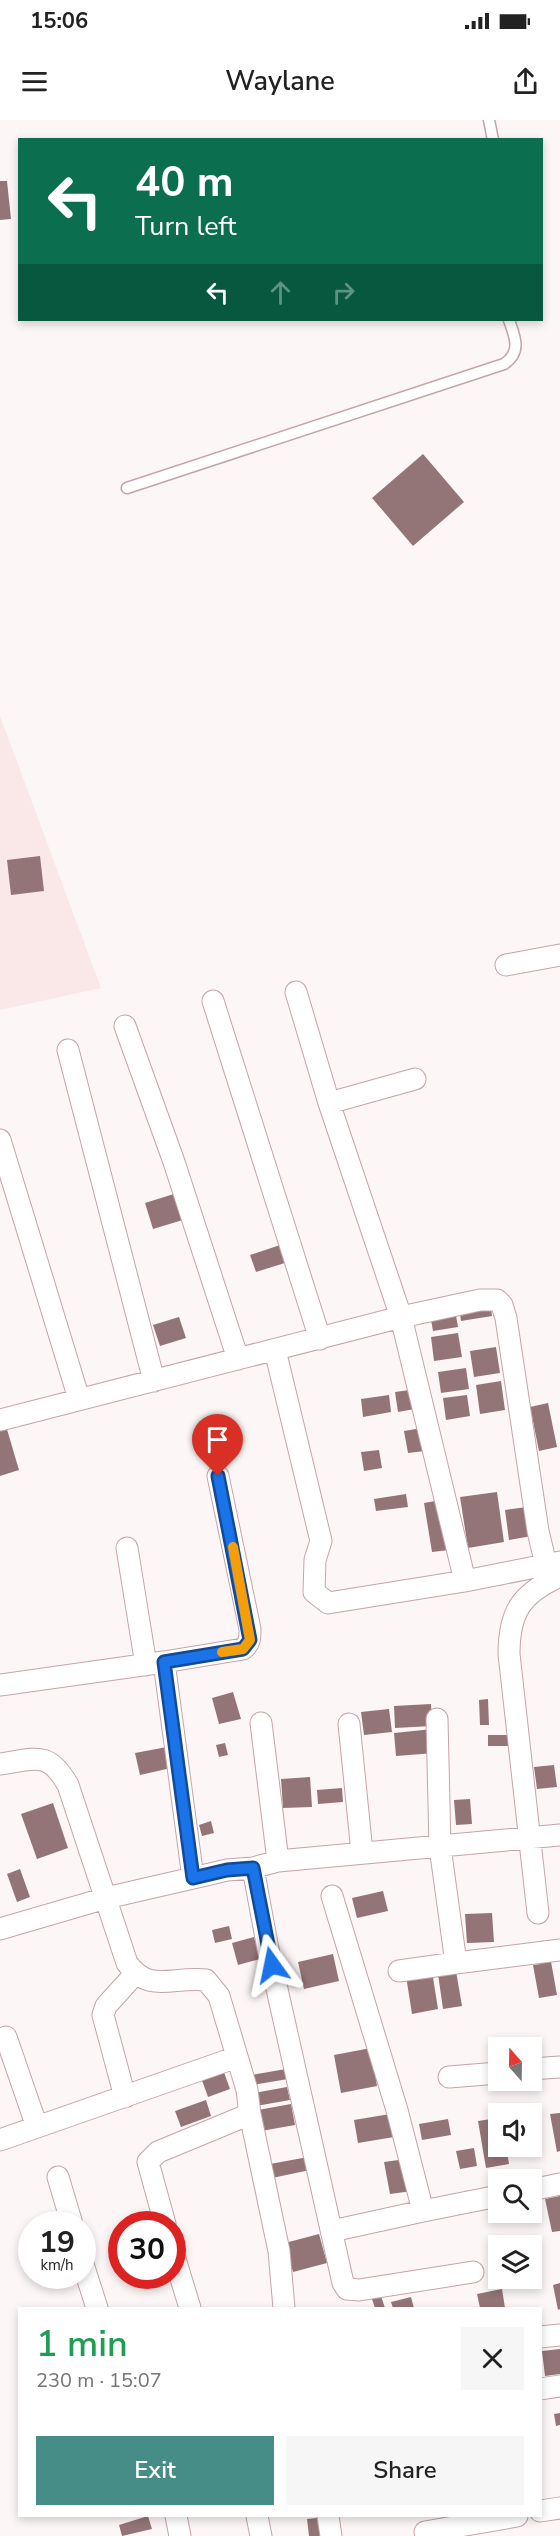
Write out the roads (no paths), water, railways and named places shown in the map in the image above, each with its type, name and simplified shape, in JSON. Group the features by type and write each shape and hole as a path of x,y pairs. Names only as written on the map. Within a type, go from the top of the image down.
{"street":[{"path":"506,964 560,955"},
{"path":"296,992 329,1103 401,1317 465,1581"},
{"path":"213,1001 320,1338"},
{"path":"125,1026 174,1162 237,1359"},
{"path":"68,1050 154,1381"},
{"path":"329,1103 415,1079"},
{"path":"0,1140 79,1399"},
{"path":"0,1420 401,1317 480,1300 497,1300 502,1305 506,1318 538,1531 556,1568"},
{"path":"275,1350 321,1541 315,1560 314,1592 328,1602 556,1568"},
{"path":"0,1685 155,1664 243,1649 250,1640 218,1476"},
{"path":"127,1548 155,1664 193,1878"},
{"path":"538,1913 509,1654 509,1634 514,1614 524,1599 556,1568"},
{"path":"437,1719 440,1847 456,1963"},
{"path":"261,1723 278,1861"},
{"path":"349,1724 362,1852"},
{"path":"0,1764 40,1759 52,1762 59,1769 68,1785 127,1963 135,1974 154,1982 188,1978 206,1980 219,1996 248,2090 250,2114 279,2251 284,2307"},
{"path":"0,1929 106,1898 227,1870 253,1868 278,1861 560,1835"},
{"path":"253,1868 268,1949 346,2289 473,2272"},
{"path":"332,1896 397,2110 423,2211"},
{"path":"399,1971 560,1950"},
{"path":"125,2097 103,2015 106,2006 135,1974"},
{"path":"6,2037 37,2127"},
{"path":"0,2140 237,2057"},
{"path":"542,2069 560,2067"},
{"path":"449,2077 488,2074"},
{"path":"161,2211 148,2162 158,2152 250,2114"},
{"path":"58,2178 68,2211"},
{"path":"542,2188 560,2184"},
{"path":"332,2231 488,2198"},
{"path":"91,2289 97,2307"},
{"path":"184,2289 190,2307"},
{"path":"542,2337 560,2335"},
{"path":"542,2389 560,2386"},
{"path":"542,2511 560,2508"},
{"path":"176,2517 180,2536"},
{"path":"257,2517 261,2536"},
{"path":"328,2517 331,2536"},
{"path":"425,2532 511,2517"}],"lane":[{"path":"489,120 493,138"},
{"path":"127,488 504,364 512,359 516,351 509,321"}]}
